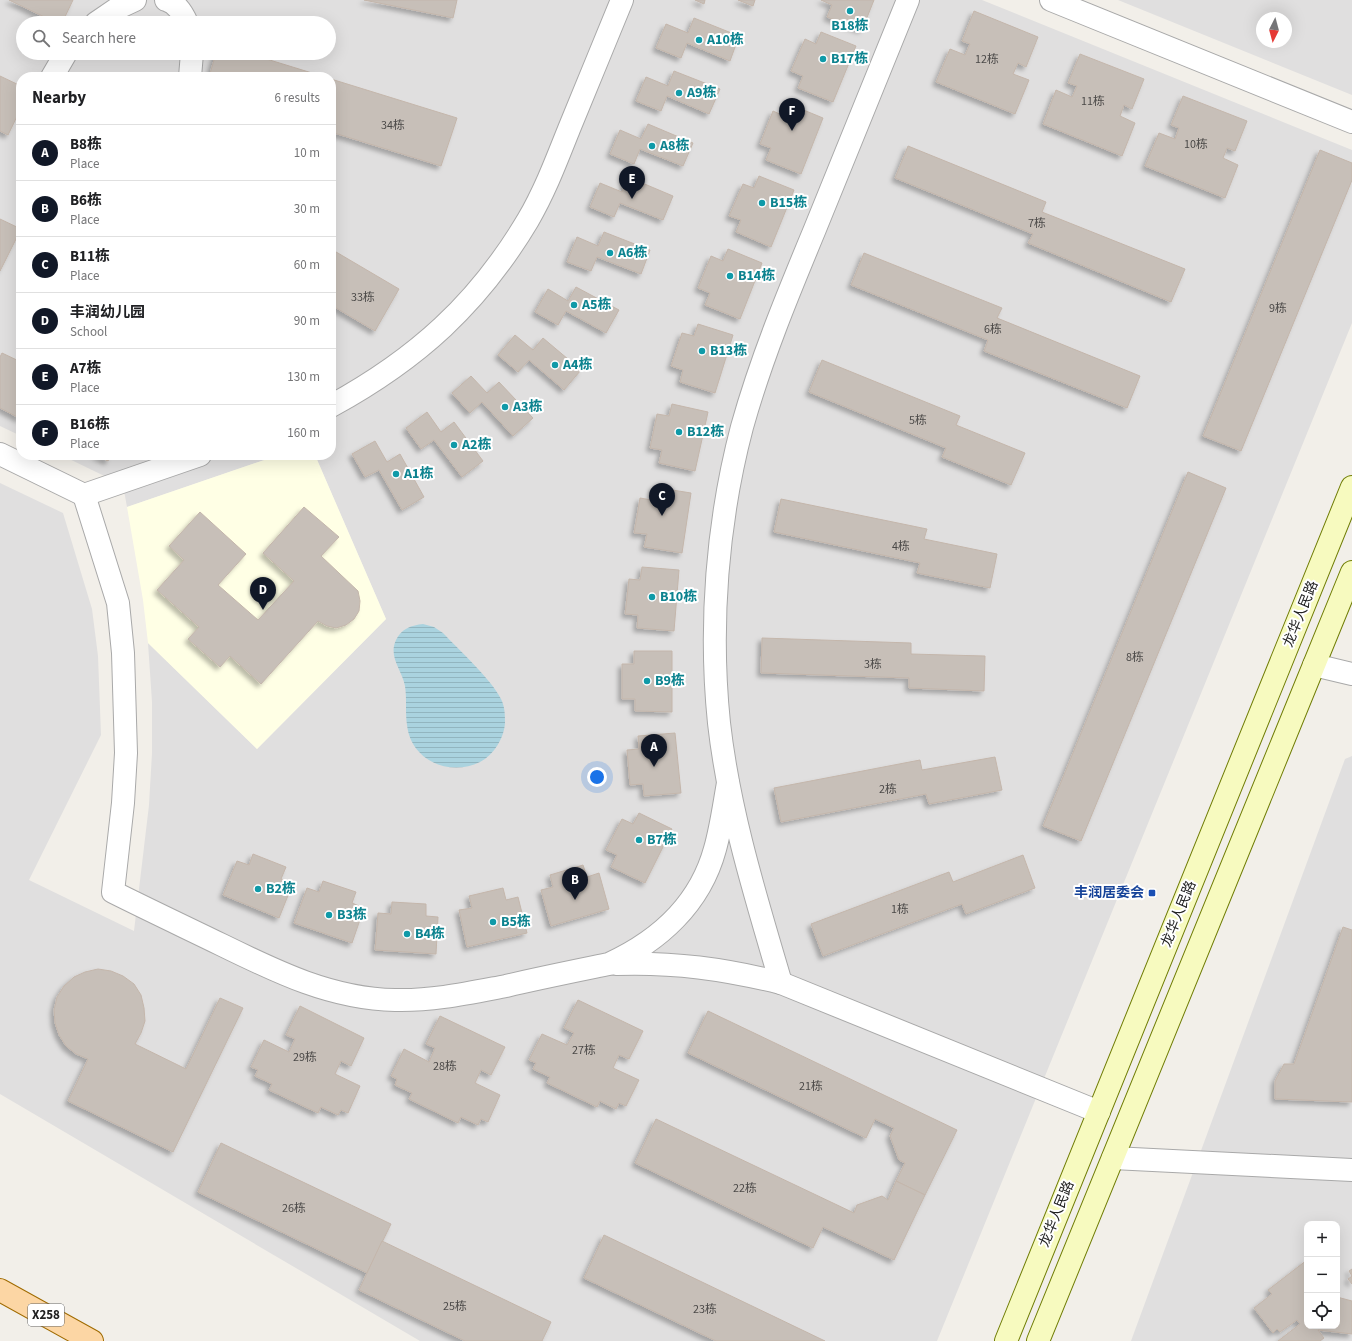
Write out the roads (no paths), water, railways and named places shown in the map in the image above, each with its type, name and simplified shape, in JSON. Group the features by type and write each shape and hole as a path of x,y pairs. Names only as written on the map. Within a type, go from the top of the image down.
{"main road":[{"name":"龙华人民路","path":"1006,1341 1352,487"},
{"path":"1038,1341 1352,572"},
{"name":"X258","path":"0,1290 92,1341"}],"street":[{"path":"106,16 118,8 135,0"},
{"path":"169,0 184,16"},
{"path":"336,403 395,367 427,342 456,314 483,284 508,252 529,218 547,182 622,0"},
{"path":"781,983 740,842 728,783 719,715 716,663 716,604 721,545 729,487 742,429 758,372 779,316 908,0"},
{"path":"1051,0 1352,122"},
{"path":"55,72 62,60"},
{"path":"190,72 191,60"},
{"path":"0,454 84,495 186,460"},
{"path":"84,495 118,603 123,653 126,752 123,803 113,892 294,979 331,991 363,998 428,1000 460,995 609,964 653,963 696,966 738,973 781,983 1099,1112"},
{"path":"1314,665 1352,674"},
{"path":"609,964 630,954 668,928 697,891 707,871 715,849 728,783"},
{"path":"1113,1158 1352,1170"}],"water":[{"path":"423,624 434,627 443,633 483,674 497,691 502,702 505,720 503,734 494,751 480,762 456,768 434,763 416,748 410,738 406,720 405,686 396,663 394,646 398,636 404,630 415,625"}],"place":[{"name":"B18栋","path":"850,11"},
{"name":"A10栋","path":"699,40"},
{"name":"B17栋","path":"823,59"},
{"name":"A9栋","path":"679,93"},
{"name":"B16栋","path":"792,131"},
{"name":"A8栋","path":"652,146"},
{"name":"A7栋","path":"632,199"},
{"name":"B15栋","path":"762,203"},
{"name":"A6栋","path":"610,253"},
{"name":"B14栋","path":"730,276"},
{"name":"A5栋","path":"574,305"},
{"name":"B13栋","path":"702,351"},
{"name":"A4栋","path":"555,365"},
{"name":"A3栋","path":"505,407"},
{"name":"B12栋","path":"679,432"},
{"name":"A2栋","path":"454,445"},
{"name":"A1栋","path":"396,474"},
{"name":"B11栋","path":"662,516"},
{"name":"B10栋","path":"652,597"},
{"name":"丰润幼儿园","path":"263,610"},
{"name":"B9栋","path":"647,681"},
{"name":"B8栋","path":"654,767"},
{"name":"B7栋","path":"639,840"},
{"name":"B2栋","path":"258,889"},
{"name":"丰润居委会","path":"1152,893"},
{"name":"B6栋","path":"575,900"},
{"name":"B3栋","path":"329,915"},
{"name":"B5栋","path":"493,922"},
{"name":"B4栋","path":"407,934"}]}
